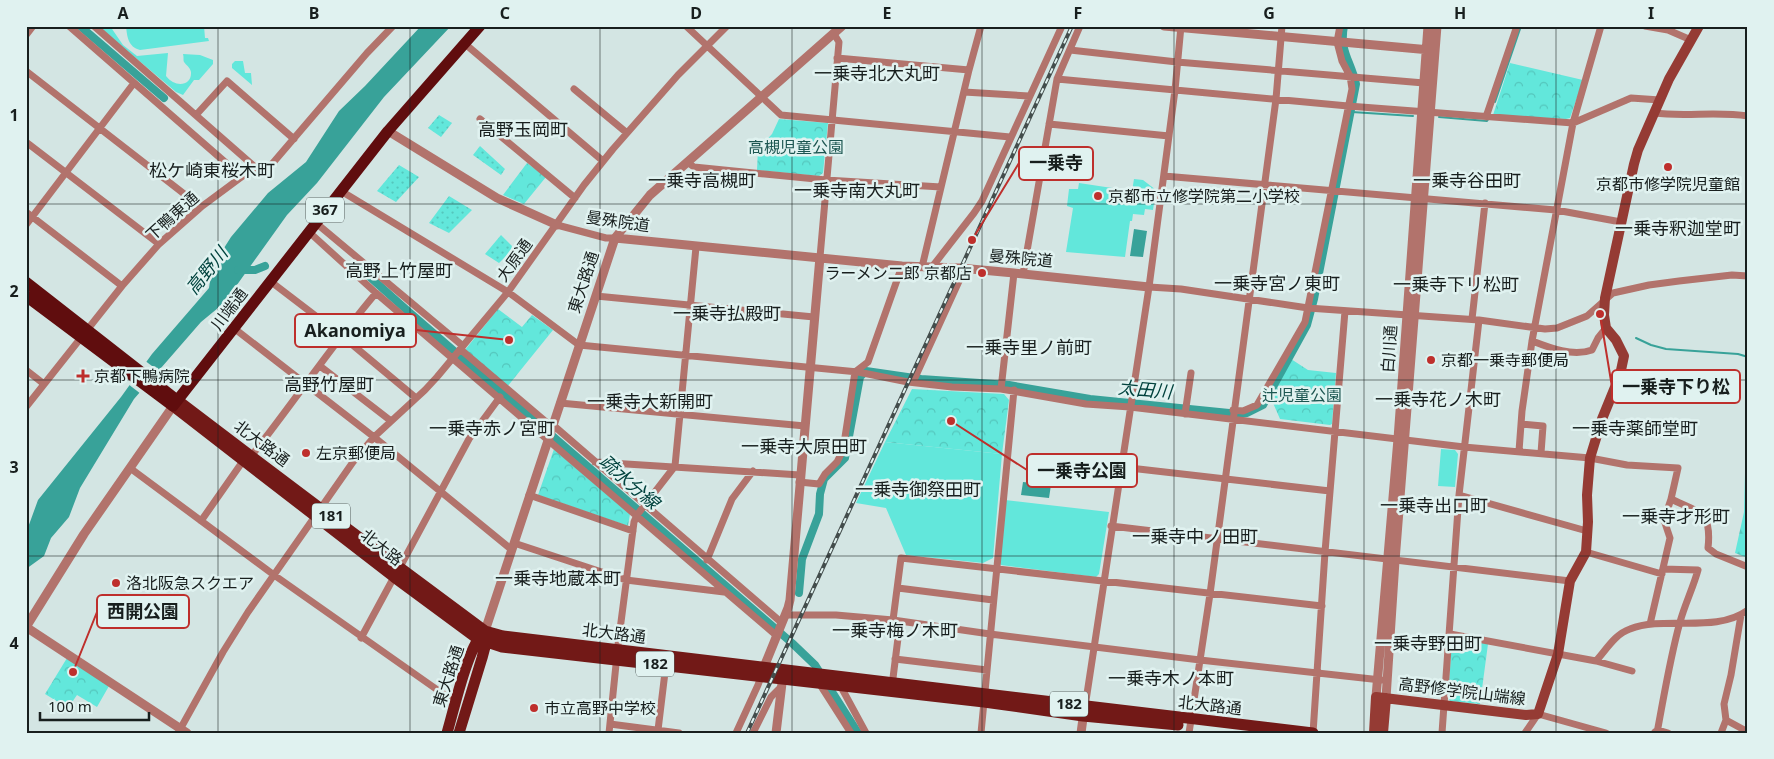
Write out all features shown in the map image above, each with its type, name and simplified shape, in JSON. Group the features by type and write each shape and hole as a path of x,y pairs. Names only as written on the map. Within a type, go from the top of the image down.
{"highway":[{"name":"川端通","path":"172,401 235,329 270,281 388,131 480,26"},
{"name":"北大路通","path":"26,282 84,334"},
{"name":"北大路通","path":"26,296 84,334 172,401"}],"main road":[{"path":"1606,328 1604,315 1606,298 1634,164 1669,79 1699,26"},
{"name":"高野修学院山端線","path":"1381,697 1526,715 1538,714 1558,654 1570,581 1586,552 1590,458 1602,419 1620,375 1624,356 1616,340 1606,328"},
{"name":"北大路通","path":"172,401 483,638 503,636 617,655 762,672 782,679 826,679 984,697 1242,733"},
{"name":"東大路通","path":"447,733 471,654 483,638"},
{"name":"東大路通","path":"459,733 483,638"},
{"name":"白川通","path":"1374,733 1381,697"},
{"name":"白川通","path":"1381,697 1383,733"},
{"name":"北大路通","path":"1190,726 1313,733"}],"street":[{"path":"26,35 33,26"},
{"path":"69,26 241,176"},
{"path":"94,26 255,167"},
{"name":"下鴨東通","path":"26,407 122,286 159,244 201,207 241,176 255,167 264,171 393,26"},
{"path":"686,26 781,115 1010,137"},
{"name":"大原通","path":"182,731 223,652 248,612 353,462 374,437 416,398 458,351 508,292 603,161 678,75 727,26"},
{"name":"東大路通","path":"483,638 615,238 650,194 842,26"},
{"path":"927,267 941,187 981,26"},
{"path":"927,267 974,213 982,201 1062,26"},
{"path":"1001,386 1019,273 1057,79 1080,26"},
{"path":"1164,26 1431,50"},
{"path":"1190,726 1210,594 1276,98 1282,26"},
{"path":"1233,414 1243,412 1256,405 1260,400 1305,322 1311,308 1351,106 1353,76 1342,61 1340,26"},
{"name":"白川通","path":"1381,697 1431,50 1428,26"},
{"name":"白川通","path":"1426,112 1424,83 1437,26"},
{"path":"1489,117 1517,26"},
{"path":"1519,451 1532,341 1556,210 1573,123 1601,26"},
{"path":"1645,26 1668,30 1691,40"},
{"path":"1080,733 1149,287 1175,90 1181,27"},
{"path":"736,733 758,685 790,600 839,42 834,34"},
{"path":"464,43 603,161"},
{"path":"1070,50 1177,62 1424,83"},
{"path":"837,58 969,70"},
{"path":"26,71 201,207"},
{"path":"1057,79 1351,106 1573,123 1631,98 1660,100"},
{"path":"196,115 227,81 294,139"},
{"path":"26,225 134,83"},
{"path":"574,89 627,133"},
{"path":"964,92 1029,96"},
{"path":"1654,113 1684,116 1720,113 1748,116"},
{"path":"480,119 575,198"},
{"path":"1049,124 1169,136"},
{"name":"曼殊院道","path":"388,131 497,198 557,225 606,238 902,266 965,268 1019,273 1181,289 1311,308 1476,320 1534,328 1557,328 1587,316 1598,308 1606,298"},
{"path":"26,142 159,244"},
{"path":"687,162 694,167 826,180 941,187"},
{"path":"1164,176 1556,210 1621,222"},
{"path":"341,191 508,292 580,345 915,379 952,387 1001,386 1086,404 1131,403 1233,414 1336,431 1464,447 1590,458 1627,465 1678,468 1664,520 1670,538 1650,624"},
{"path":"1442,733 1459,495 1485,203"},
{"path":"26,212 122,286"},
{"path":"313,227 376,293 458,351 500,397 594,462 707,560 780,627"},
{"path":"313,227 551,431 637,515 724,592 780,627 836,615 897,621 1200,660 1382,680"},
{"path":"609,733 634,522 637,515 675,466 696,247"},
{"path":"594,462 753,471 800,478 820,484 825,474 837,462 843,450 860,373 868,362 902,266"},
{"path":"915,379 965,268"},
{"path":"1606,298 1613,293 1652,284 1724,276 1748,276"},
{"path":"270,281 342,336 416,398"},
{"path":"202,521 247,458 307,384 376,293"},
{"path":"596,296 814,317"},
{"path":"1313,733 1325,552 1345,311"},
{"path":"1532,341 1553,349 1586,352 1592,350 1606,328"},
{"path":"235,329 513,547 626,580 724,592"},
{"path":"320,366 391,421"},
{"path":"26,370 44,384"},
{"path":"1186,410 1191,373"},
{"path":"981,733 1014,390"},
{"path":"362,638 469,439 500,397"},
{"name":"川端通","path":"26,627 70,555 130,468 172,401"},
{"path":"560,403 805,426"},
{"path":"1521,424 1543,426 1541,453"},
{"path":"130,468 274,575 456,703"},
{"path":"1121,468 1330,491"},
{"path":"707,560 732,499 753,471"},
{"path":"1459,495 1587,531"},
{"path":"529,496 633,531"},
{"path":"1671,499 1702,514 1710,532 1708,548 1716,554 1748,566"},
{"path":"1112,526 1570,581"},
{"path":"1586,552 1663,572 1698,570 1680,624 1656,732 1668,733"},
{"path":"891,687 895,659 898,588 902,558 1322,606"},
{"path":"898,588 993,600"},
{"path":"1596,661 1617,637 1629,629 1650,624 1715,622 1741,615 1748,610"},
{"path":"1721,733 1726,720 1724,704 1741,615"},
{"path":"26,627 182,731"},
{"path":"1450,634 1596,661 1632,671"},
{"path":"895,659 987,670"},
{"path":"658,730 667,661"},
{"path":"753,733 782,679"},
{"path":"776,733 782,679"},
{"path":"826,679 851,733"},
{"path":"826,679 866,733"},
{"path":"1525,733 1538,714 1583,730 1606,733"},
{"path":"1726,720 1748,732"},
{"path":"610,724 680,733"}],"green space":[{"path":"98,26 110,26 123,45 137,56 168,53 166,76 178,84 186,83 191,77 189,67 184,62 183,54 200,55 213,60 213,64 199,80 194,80 183,95 176,92"},
{"path":"126,26 204,26 205,38 208,38 209,41 140,50 131,44"},
{"path":"235,61 243,61 245,73 251,73 252,85 232,68 232,64"},
{"path":"1510,63 1583,80 1570,118 1493,115"},
{"path":"439,115 452,123 441,137 428,128"},
{"name":"高槻児童公園","path":"779,119 828,123 823,173 819,176 757,170 758,149 772,134"},
{"path":"480,146 505,169 501,175 473,155"},
{"path":"527,163 546,177 524,204 503,195"},
{"path":"399,165 419,177 396,202 377,191"},
{"path":"1134,179 1143,180 1156,190 1153,210 1145,209 1144,215 1133,214 1132,221 1130,221 1125,257 1066,252 1073,208 1067,206 1069,189 1078,189 1079,183 1132,191"},
{"path":"449,196 472,210 449,233 429,223"},
{"path":"501,235 514,248 499,263 485,254"},
{"path":"498,309 522,327 532,315 553,330 507,387 465,350"},
{"name":"辻児童公園","path":"1291,359 1308,370 1336,373 1332,424 1280,419 1270,396"},
{"path":"912,389 1004,394 1009,400 1002,454 885,442"},
{"path":"885,442 1002,454 993,558 983,563 906,555 886,508 856,503"},
{"path":"554,449 630,514 628,526 538,495"},
{"path":"1441,449 1455,450 1458,454 1455,487 1438,486"},
{"path":"1745,473 1748,474 1748,558 1735,553 1744,512"},
{"path":"1005,500 1109,512 1099,574 1096,577 1001,565 999,562"},
{"path":"1455,638 1488,644 1480,704 1450,701 1448,697 1452,641"},
{"path":"67,658 109,686 97,707 77,695 68,708 45,694"}],"shaded area":[{"path":"421,26 451,26 384,97 317,183 287,215 224,303 201,322 134,399 80,488 69,517 51,538 44,556 26,569 26,533 38,500 121,397 152,354 209,288 212,267 231,237 268,193 306,162 339,111"},
{"path":"1134,229 1147,231 1143,257 1130,256"},
{"path":"1023,482 1051,485 1049,498 1021,495"}],"pier":[{"path":"144,360 160,372 141,394 128,384"}],"waterway":[{"name":"疏水分線","path":"80,26 164,98"},
{"name":"太田川","path":"799,593 802,559 819,514 820,494 824,479 845,458 860,377 866,371 921,379 1009,385 1090,399 1239,414 1247,413 1263,405 1307,325 1314,299 1356,84 1344,49 1344,26"},
{"path":"1495,102 1521,26"},
{"path":"1352,112 1413,116"},
{"path":"1439,117 1487,121 1489,118"},
{"name":"疏水分線","path":"238,270 255,270 265,266"},
{"name":"疏水分線","path":"362,270 792,643 815,665 858,733"},
{"path":"1636,338 1666,349 1738,354 1748,357"}],"railway":[{"path":"747,733 1072,26"}],"place":[{"name":"京都市修学院児童館","path":"1668,167"},
{"name":"京都市立修学院第二小学校","path":"1098,196"},
{"name":"一乗寺","path":"972,240"},
{"name":"ラーメン二郎 京都店","path":"982,273"},
{"name":"一乗寺下り松","path":"1600,314"},
{"name":"Akanomiya","path":"509,340"},
{"name":"京都一乗寺郵便局","path":"1431,360"},
{"name":"京都下鴨病院","path":"83,376"},
{"name":"一乗寺公園","path":"951,421"},
{"name":"左京郵便局","path":"306,453"},
{"name":"洛北阪急スクエア","path":"116,583"},
{"name":"西開公園","path":"73,672"},
{"name":"市立高野中学校","path":"534,708"}],"district":[{"name":"一乗寺北大丸町","path":"877,74"},
{"name":"高野玉岡町","path":"523,130"},
{"name":"松ケ崎東桜木町","path":"212,171"},
{"name":"一乗寺高槻町","path":"702,181"},
{"name":"一乗寺谷田町","path":"1467,181"},
{"name":"一乗寺南大丸町","path":"857,191"},
{"name":"一乗寺釈迦堂町","path":"1678,229"},
{"name":"高野上竹屋町","path":"399,271"},
{"name":"一乗寺宮ノ東町","path":"1277,284"},
{"name":"一乗寺下リ松町","path":"1456,285"},
{"name":"一乗寺払殿町","path":"727,314"},
{"name":"一乗寺里ノ前町","path":"1029,348"},
{"name":"高野竹屋町","path":"329,385"},
{"name":"一乗寺花ノ木町","path":"1438,400"},
{"name":"一乗寺大新開町","path":"650,402"},
{"name":"一乗寺赤ノ宮町","path":"492,429"},
{"name":"一乗寺薬師堂町","path":"1635,429"},
{"name":"一乗寺大原田町","path":"804,447"},
{"name":"一乗寺御祭田町","path":"918,490"},
{"name":"一乗寺出口町","path":"1434,506"},
{"name":"一乗寺才形町","path":"1676,517"},
{"name":"一乗寺中ノ田町","path":"1195,537"},
{"name":"一乗寺地蔵本町","path":"558,579"},
{"name":"一乗寺梅ノ木町","path":"895,631"},
{"name":"一乗寺野田町","path":"1428,644"},
{"name":"一乗寺木ノ本町","path":"1171,679"}],"water label":[{"name":"高野川","path":"207,271"}]}
